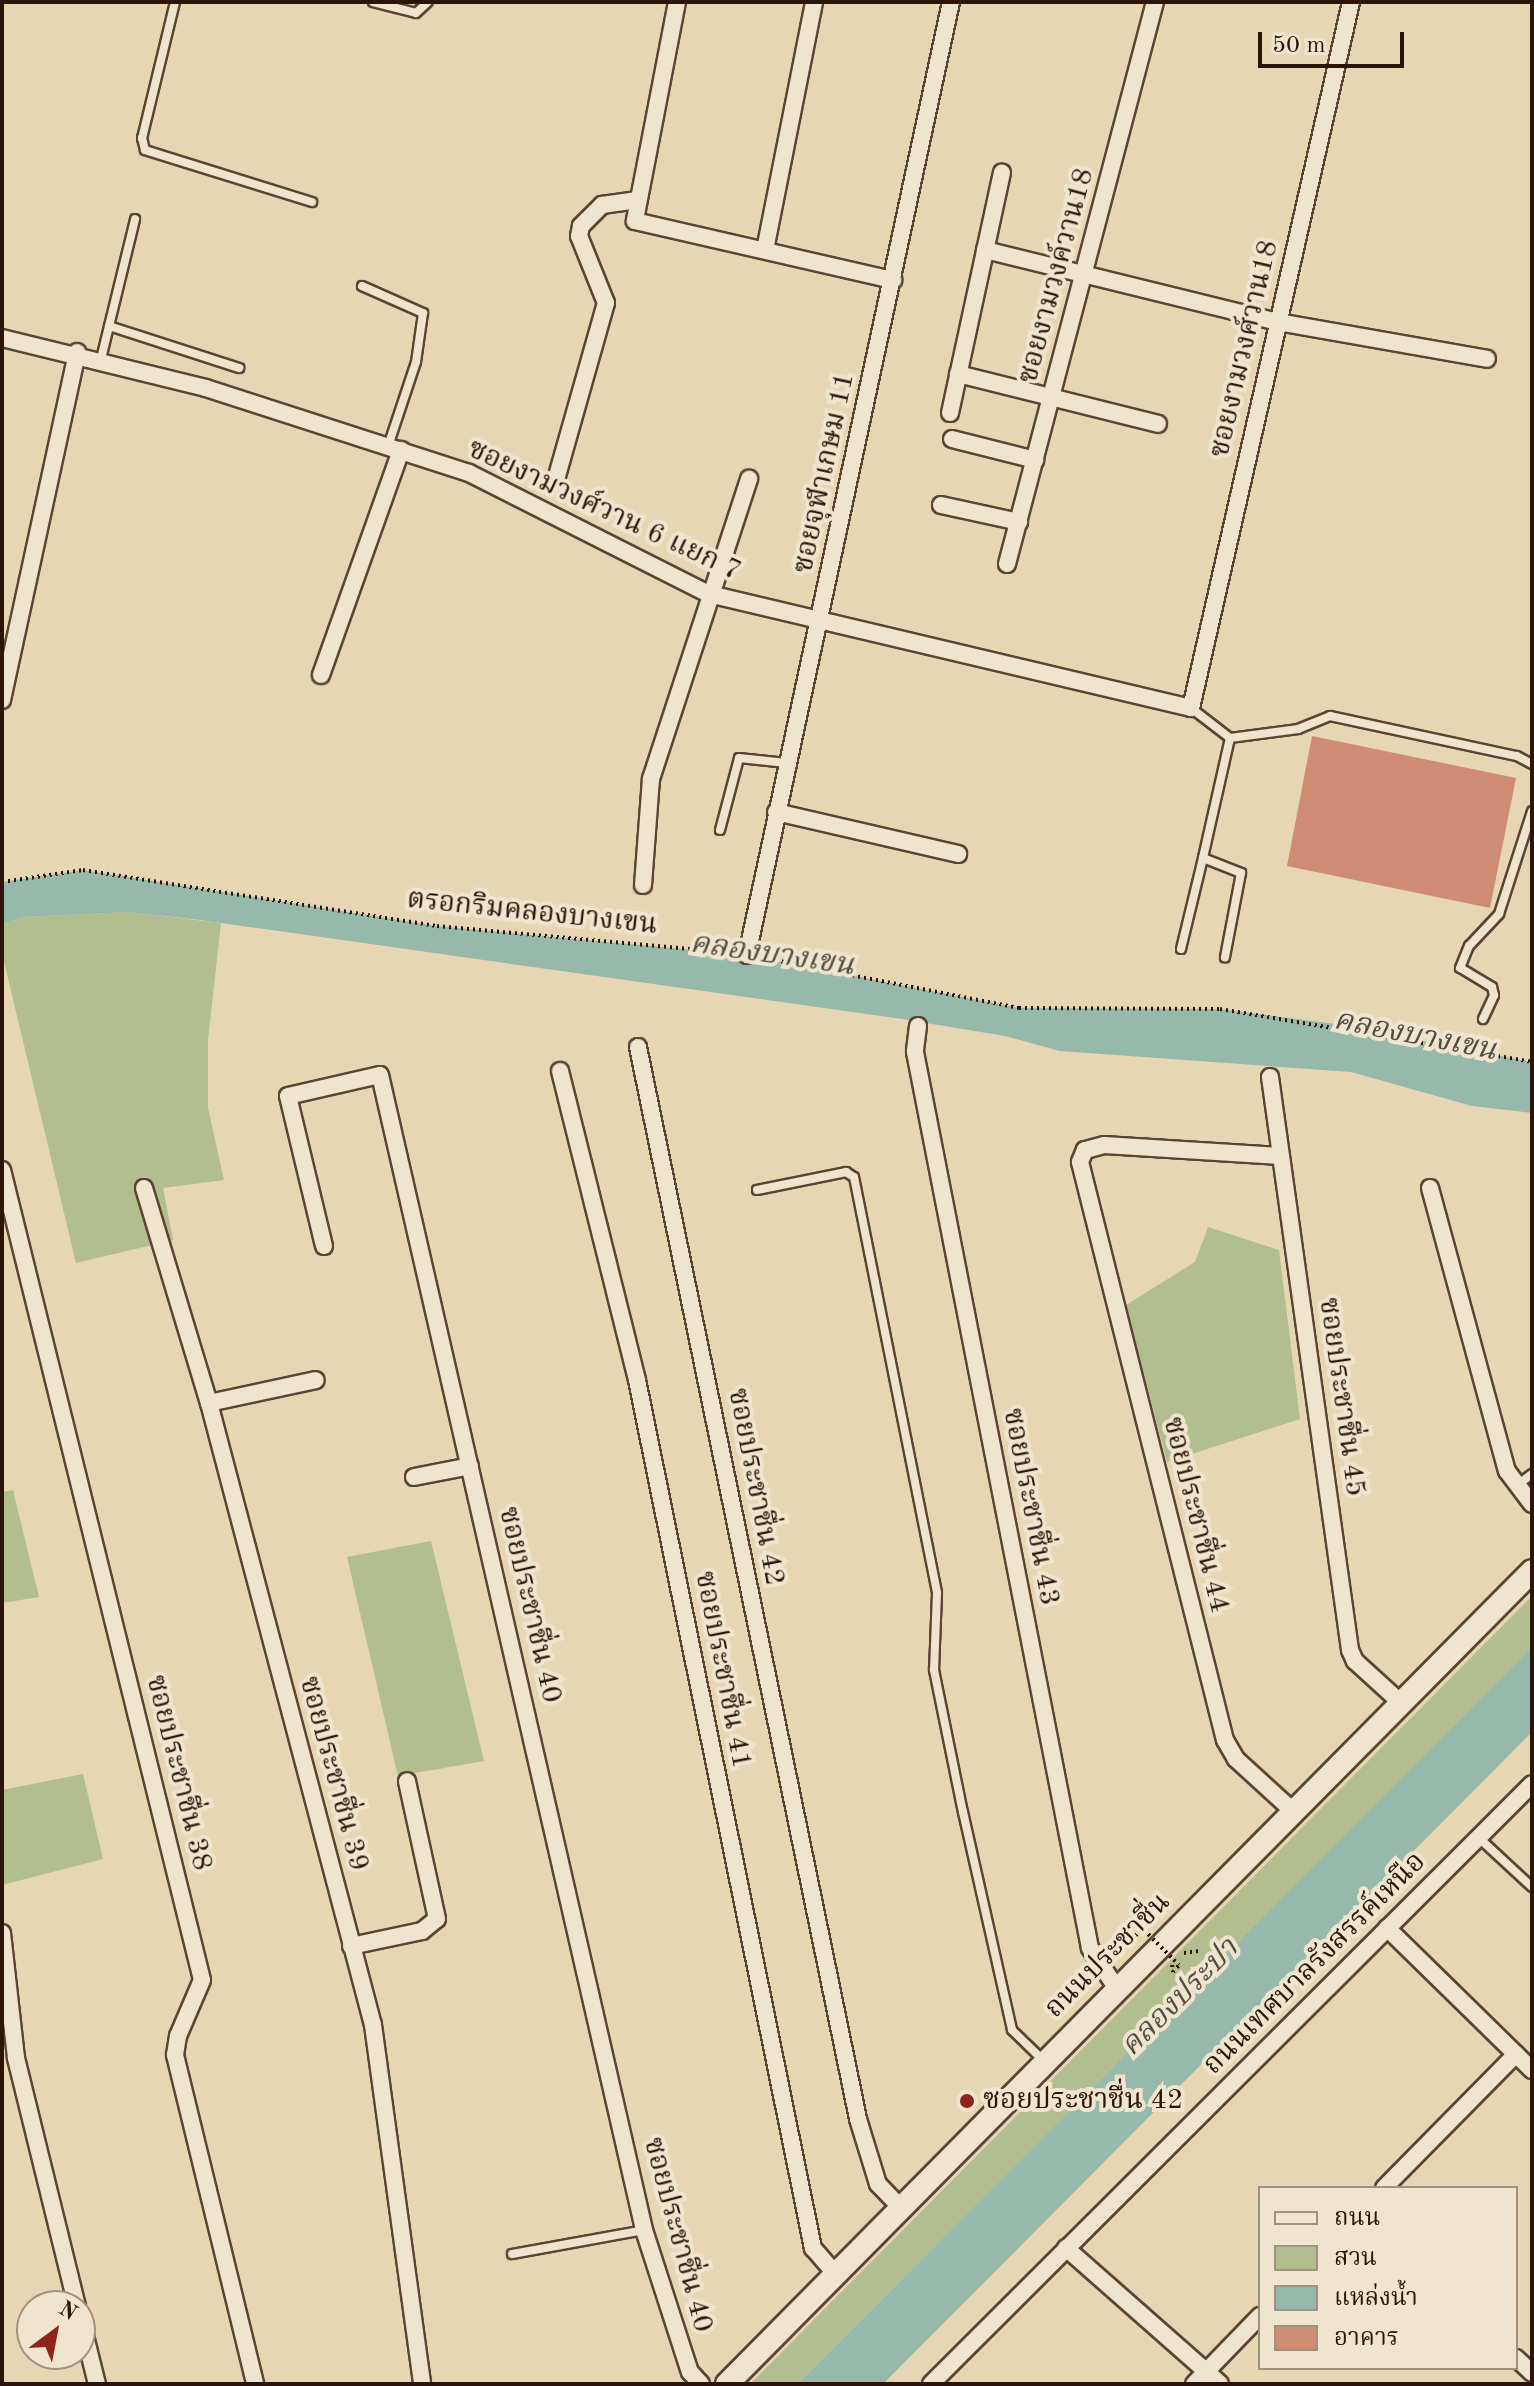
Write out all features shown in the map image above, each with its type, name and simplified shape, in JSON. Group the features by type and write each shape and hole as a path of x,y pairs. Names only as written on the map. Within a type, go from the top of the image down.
{"main road":[{"name":"ถนนประชาชื่น","path":"727,2384 1532,1571"}],"street":[{"path":"677,2 633,216 642,225 893,280"},
{"path":"765,250 814,2"},
{"name":"ซอยจุฬาเกษม 11","path":"747,955 951,2"},
{"name":"ซอยงามวงค์วาน18","path":"1007,564 1155,2"},
{"name":"ซอยงามวงศ์วาน18","path":"1191,708 1351,2"},
{"path":"950,413 1002,173"},
{"path":"557,476 606,303 579,236 581,226 602,205 636,200"},
{"path":"985,250 1278,322 1487,359"},
{"name":"ซอยงามวงศ์วาน 6 แยก 7","path":"2,338 77,352 394,448 518,494 709,594 819,623 1191,708"},
{"path":"2,700 77,352"},
{"path":"958,374 1158,424"},
{"path":"952,439 1035,460"},
{"path":"321,675 394,448"},
{"path":"643,885 651,779 749,479"},
{"path":"941,505 1019,522"},
{"path":"776,812 958,854"},
{"name":"ซอยประชาชื่น 43","path":"918,1026 915,1052 1090,1948 1117,1989"},
{"name":"ซอยประชาชื่น 42","path":"638,1047 858,2119 878,2184 901,2208"},
{"name":"ซอยประชาชื่น 41","path":"560,1071 637,1380 813,2248 836,2274"},
{"name":"ซอยประชาชื่น 40","path":"324,1246 288,1096 380,1075 644,2230 690,2372 701,2384"},
{"name":"ซอยประชาชื่น 45","path":"1270,1077 1350,1650 1355,1661 1401,1703"},
{"name":"ซอยประชาชื่น 44","path":"1280,1156 1104,1145 1085,1150 1080,1162 1088,1207 1225,1740 1236,1759 1293,1811"},
{"name":"ซอยประชาชื่น 38","path":"2,1170 202,1980 178,2036 175,2055 255,2384"},
{"name":"ซอยประชาชื่น 39","path":"144,1188 209,1403 373,2025 422,2384"},
{"path":"1430,1188 1515,1487 1532,1504"},
{"path":"209,1403 316,1380"},
{"path":"414,1477 470,1466"},
{"path":"351,1946 422,1931 437,1919 407,1781"},
{"name":"ถนนเทศบาลรังสรรค์เหนือ","path":"931,2384 1532,1784"},
{"path":"1387,1928 1532,2070"},
{"path":"2,1933 16,2058 73,2290"},
{"path":"1386,2186 1516,2054"},
{"path":"1066,2248 1220,2384"},
{"path":"1194,2384 1258,2318"}],"lane":[{"path":"175,2 142,138 145,150 312,202"},
{"path":"373,2 416,13 425,11 428,2"},
{"path":"101,359 135,219"},
{"path":"362,286 423,313 416,362 394,448"},
{"path":"109,326 239,368"},
{"path":"1191,708 1230,738 1298,729 1330,716 1517,756 1532,764"},
{"path":"1181,949 1230,738"},
{"path":"720,830 739,758 787,763"},
{"path":"1483,1019 1494,995 1492,987 1460,968 1469,946 1499,914 1532,811"},
{"path":"1203,858 1241,873 1225,957"},
{"path":"757,1190 846,1172 854,1177 937,1593 934,1670 963,1812 1012,2030 1044,2062"},
{"path":"1515,1487 1532,1474"},
{"path":"1478,1837 1532,1887"},
{"path":"512,2254 644,2230"}],"path":[{"name":"ตรอกริมคลองบางเขน","path":"2,882 83,870 437,926 747,955 1019,1008 1220,1009 1532,1062"},
{"path":"1122,1940 1131,1940 1149,1922 1140,1926 1179,1965 1173,1972 1170,1968 1184,1953 1198,1951"}],"green space":[{"path":"129,912 221,923 208,1040 208,1108 224,1180 163,1188 173,1240 76,1263 2,953 2,924 25,917"},
{"path":"1208,1227 1279,1250 1300,1419 1167,1462 1126,1305 1195,1262"},
{"path":"13,1490 39,1597 2,1603 2,1492"},
{"path":"431,1541 484,1761 398,1776 347,1557"},
{"path":"1532,1596 1532,1647 797,2384 750,2384"},
{"path":"83,1774 103,1859 2,1885 2,1790"}],"water":[{"path":"83,870 437,926 747,955 1019,1008 1220,1009 1335,1024 1532,1062 1532,1113 1472,1106 1351,1072 1060,1051 1005,1036 902,1019 200,920 129,912 25,917 2,924 2,882"},
{"path":"1532,1647 1532,1732 883,2384 797,2384"}],"building":[{"path":"1312,736 1516,778 1490,908 1287,866"}],"place":[{"name":"ซอยประชาชื่น 42","path":"967,2101"}],"water label":[{"name":"คลองบางเขน","path":"772,955"},
{"name":"คลองบางเขน","path":"1415,1036"},
{"name":"คลองประปา","path":"1180,1998"}]}
